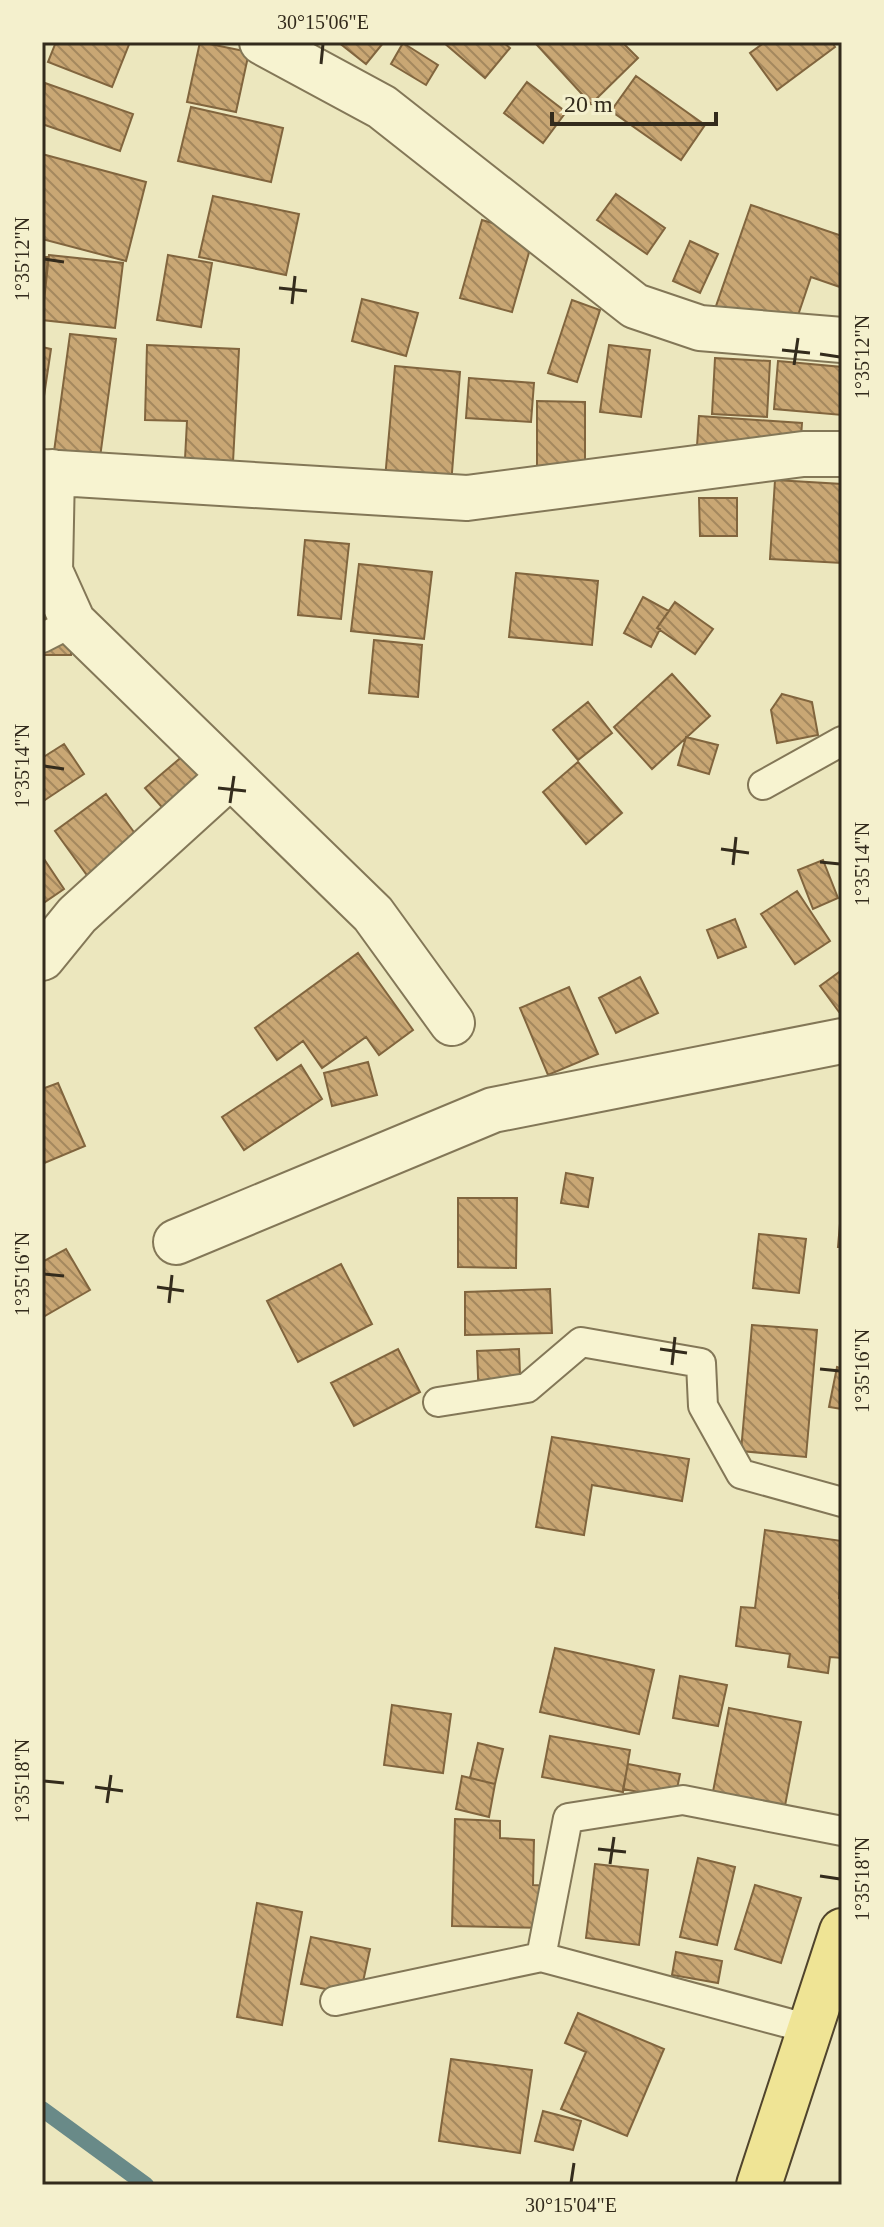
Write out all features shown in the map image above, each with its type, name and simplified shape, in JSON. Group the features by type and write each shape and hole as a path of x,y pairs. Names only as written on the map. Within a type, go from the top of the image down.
{"main road":[{"path":"759,2185 842,1931"}],"street":[{"path":"262,42 382,107 635,306 700,328 842,340"},
{"path":"452,1023 373,914 230,776 58,630 50,571 47,472 467,498 803,454 842,454"},
{"path":"42,958 77,915 230,776"},
{"path":"176,1242 493,1110 842,1041"}],"lane":[{"path":"763,785 842,741"},
{"path":"438,1402 527,1388 581,1342 701,1363 703,1406 741,1474 842,1502"},
{"path":"541,1957 568,1818 683,1800 842,1831"},
{"path":"335,2001 541,1957 810,2029"}],"building":[{"path":"56,42 130,42 112,87 48,62"},
{"path":"200,42 249,52 236,112 187,102"},
{"path":"338,42 384,42 366,64"},
{"path":"443,42 503,42 510,48 485,78"},
{"path":"540,42 622,42 638,58 591,104 537,45"},
{"path":"765,42 832,42 835,47 777,90 750,53"},
{"path":"403,43 438,65 426,85 391,64"},
{"path":"636,76 705,125 681,160 611,111"},
{"path":"527,82 566,112 543,143 504,113"},
{"path":"45,83 133,114 120,151 42,124"},
{"path":"191,107 283,128 271,182 178,161"},
{"path":"42,154 146,182 126,261 42,239"},
{"path":"616,194 665,228 647,254 597,220"},
{"path":"213,196 299,214 286,275 199,257"},
{"path":"751,205 842,236 840,287 811,277 791,336 715,309"},
{"path":"482,220 534,235 512,312 460,298"},
{"path":"690,241 718,254 700,293 673,281"},
{"path":"49,255 123,263 115,328 42,320"},
{"path":"168,255 212,263 201,327 157,320"},
{"path":"42,257 48,257 42,317"},
{"path":"362,299 418,313 406,356 352,341"},
{"path":"572,300 600,310 577,382 548,373"},
{"path":"70,334 116,339 99,465 53,459"},
{"path":"147,345 239,349 233,462 185,459 187,421 145,420"},
{"path":"609,345 650,350 641,417 600,412"},
{"path":"42,347 51,349 44,396 42,396"},
{"path":"715,358 770,361 767,417 712,414"},
{"path":"778,361 842,367 842,415 774,409"},
{"path":"395,366 460,372 451,485 385,479"},
{"path":"469,378 534,383 531,422 466,418"},
{"path":"537,401 585,402 585,465 537,466"},
{"path":"699,416 802,423 799,468 696,461"},
{"path":"775,480 842,484 842,563 770,559"},
{"path":"699,498 737,498 737,536 700,536"},
{"path":"305,540 349,544 341,619 298,615"},
{"path":"359,564 432,572 424,639 351,631"},
{"path":"516,573 598,581 592,645 509,637"},
{"path":"42,597 71,598 71,655 42,655"},
{"path":"643,597 669,611 657,628 660,629 651,647 624,633"},
{"path":"675,602 713,629 695,654 657,628"},
{"path":"374,640 422,645 418,697 369,693"},
{"path":"672,674 710,716 652,769 614,727"},
{"path":"782,694 812,702 818,735 777,743 771,710"},
{"path":"588,702 612,733 578,760 553,730"},
{"path":"686,737 718,745 709,774 678,765"},
{"path":"64,744 84,774 42,802 42,758"},
{"path":"184,755 214,791 175,822 145,788"},
{"path":"578,762 622,813 586,844 543,792"},
{"path":"106,794 153,858 102,896 55,831"},
{"path":"42,856 64,889 42,904"},
{"path":"823,860 838,898 813,909 798,870"},
{"path":"797,891 830,941 795,964 761,914"},
{"path":"735,919 746,947 718,958 707,930"},
{"path":"358,953 413,1030 379,1055 366,1037 322,1068 303,1041 277,1060 255,1028"},
{"path":"842,970 842,1010 839,1012 820,986"},
{"path":"640,977 658,1013 616,1033 599,998"},
{"path":"569,987 598,1054 548,1075 520,1008"},
{"path":"368,1062 377,1095 332,1106 324,1073"},
{"path":"301,1065 322,1099 244,1150 222,1117"},
{"path":"58,1083 85,1146 42,1164 42,1089"},
{"path":"566,1173 593,1178 588,1207 561,1203"},
{"path":"458,1198 517,1198 516,1268 458,1267"},
{"path":"842,1200 842,1247 838,1247"},
{"path":"759,1234 806,1239 799,1293 753,1288"},
{"path":"66,1249 90,1290 43,1317 42,1262"},
{"path":"341,1264 372,1324 298,1362 267,1301"},
{"path":"550,1289 552,1333 465,1335 465,1292"},
{"path":"752,1325 817,1330 806,1457 741,1451"},
{"path":"398,1349 420,1392 354,1426 331,1383"},
{"path":"519,1349 521,1401 479,1402 477,1351"},
{"path":"837,1367 842,1369 842,1409 829,1407"},
{"path":"552,1437 689,1459 682,1501 592,1485 584,1535 536,1527"},
{"path":"765,1530 842,1541 839,1598 842,1598 842,1658 830,1657 828,1673 788,1667 790,1654 736,1646 741,1607 755,1608"},
{"path":"555,1648 654,1670 639,1734 540,1712"},
{"path":"680,1676 727,1685 718,1726 673,1718"},
{"path":"392,1705 451,1714 443,1773 384,1765"},
{"path":"729,1708 801,1722 783,1816 711,1802"},
{"path":"550,1736 630,1750 623,1792 542,1777"},
{"path":"478,1743 503,1749 495,1784 470,1778"},
{"path":"628,1764 680,1774 675,1799 623,1789"},
{"path":"462,1776 495,1784 489,1817 456,1809"},
{"path":"455,1819 500,1821 500,1838 534,1840 533,1885 549,1886 548,1928 452,1926"},
{"path":"698,1858 735,1867 717,1945 680,1937"},
{"path":"595,1864 648,1870 639,1945 586,1938"},
{"path":"755,1885 801,1898 781,1963 735,1949"},
{"path":"257,1903 302,1912 282,2025 237,2017"},
{"path":"311,1937 370,1949 360,1996 301,1984"},
{"path":"676,1952 722,1961 718,1983 672,1975"},
{"path":"578,2013 664,2049 627,2136 561,2109 586,2052 565,2043"},
{"path":"451,2059 532,2070 520,2153 439,2141"},
{"path":"543,2111 581,2121 573,2150 535,2141"}],"waterway":[{"path":"42,2109 146,2185"}]}
